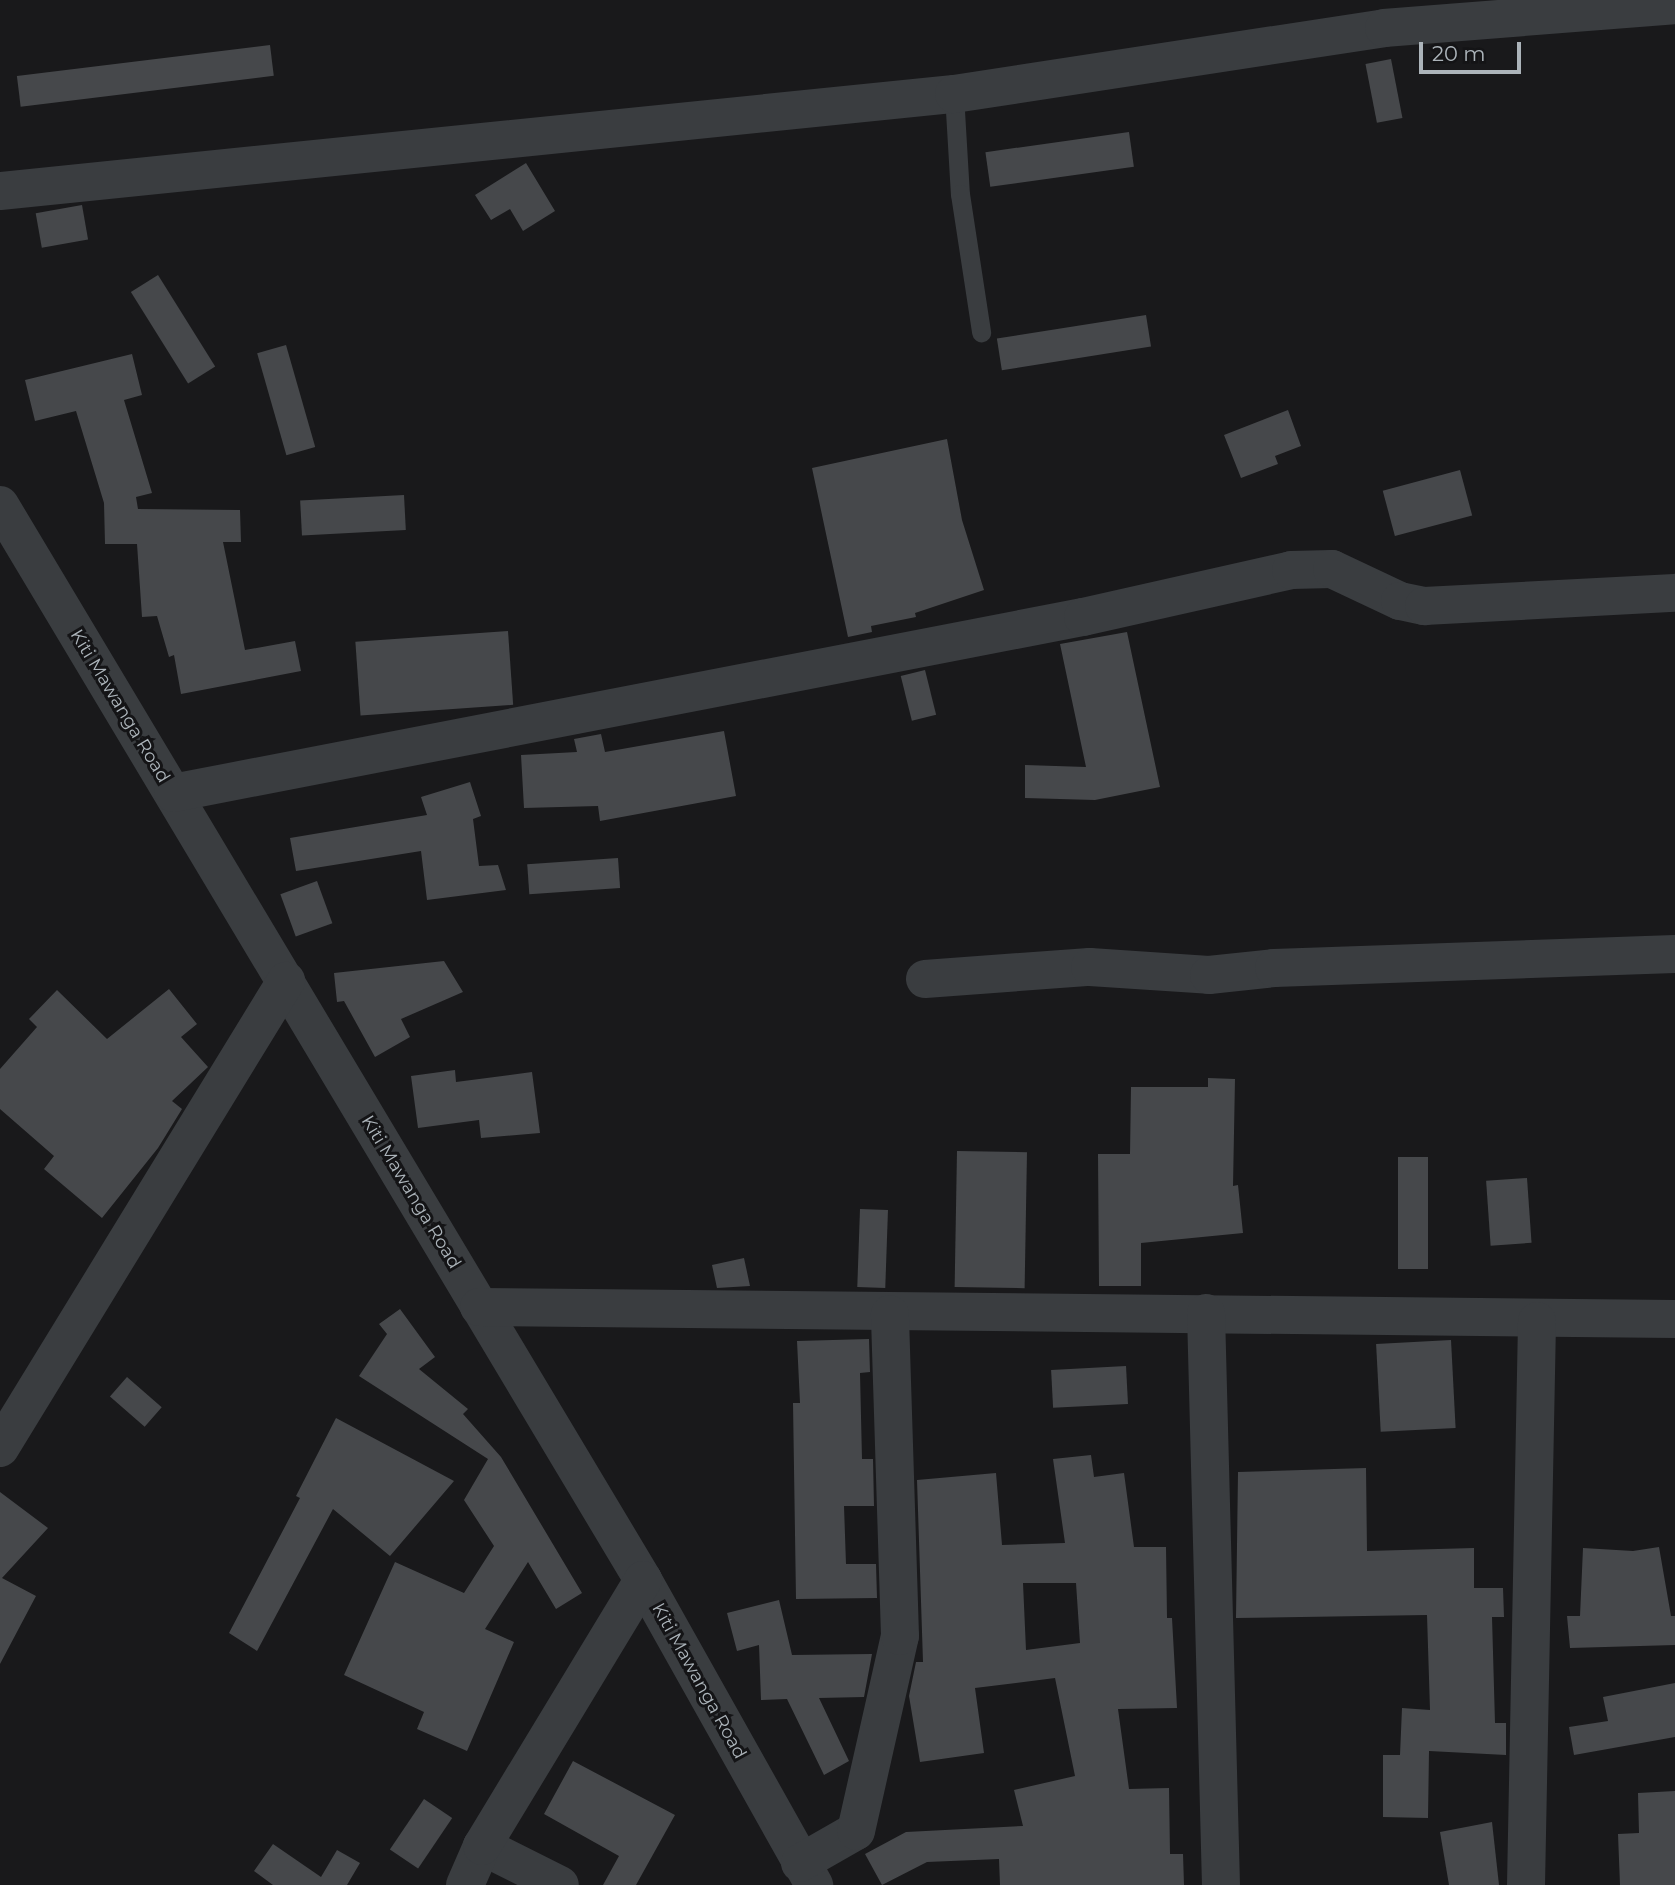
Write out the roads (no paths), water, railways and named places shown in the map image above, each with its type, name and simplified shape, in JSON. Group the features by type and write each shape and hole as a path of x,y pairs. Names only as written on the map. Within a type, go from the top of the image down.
{"street":[{"path":"0,191 954,94 1384,29 1675,5"},
{"name":"Kiti Mawanga Road","path":"0,505 643,1580 807,1874"},
{"path":"173,793 1056,623 1292,570 1332,569 1400,601 1424,606 1675,593"},
{"path":"925,979 1090,967 1209,975 1274,968 1675,954"},
{"path":"0,1448 286,981"},
{"path":"479,1307 890,1314 1206,1313 1538,1321 1675,1319"},
{"path":"1206,1313 1221,1885"},
{"path":"807,1874 856,1831 900,1636 890,1314"},
{"path":"1526,1885 1538,1321"},
{"path":"465,1885 481,1846 643,1580"},
{"path":"481,1846 560,1885"}],"lane":[{"path":"954,94 960,194 981,332"}]}
